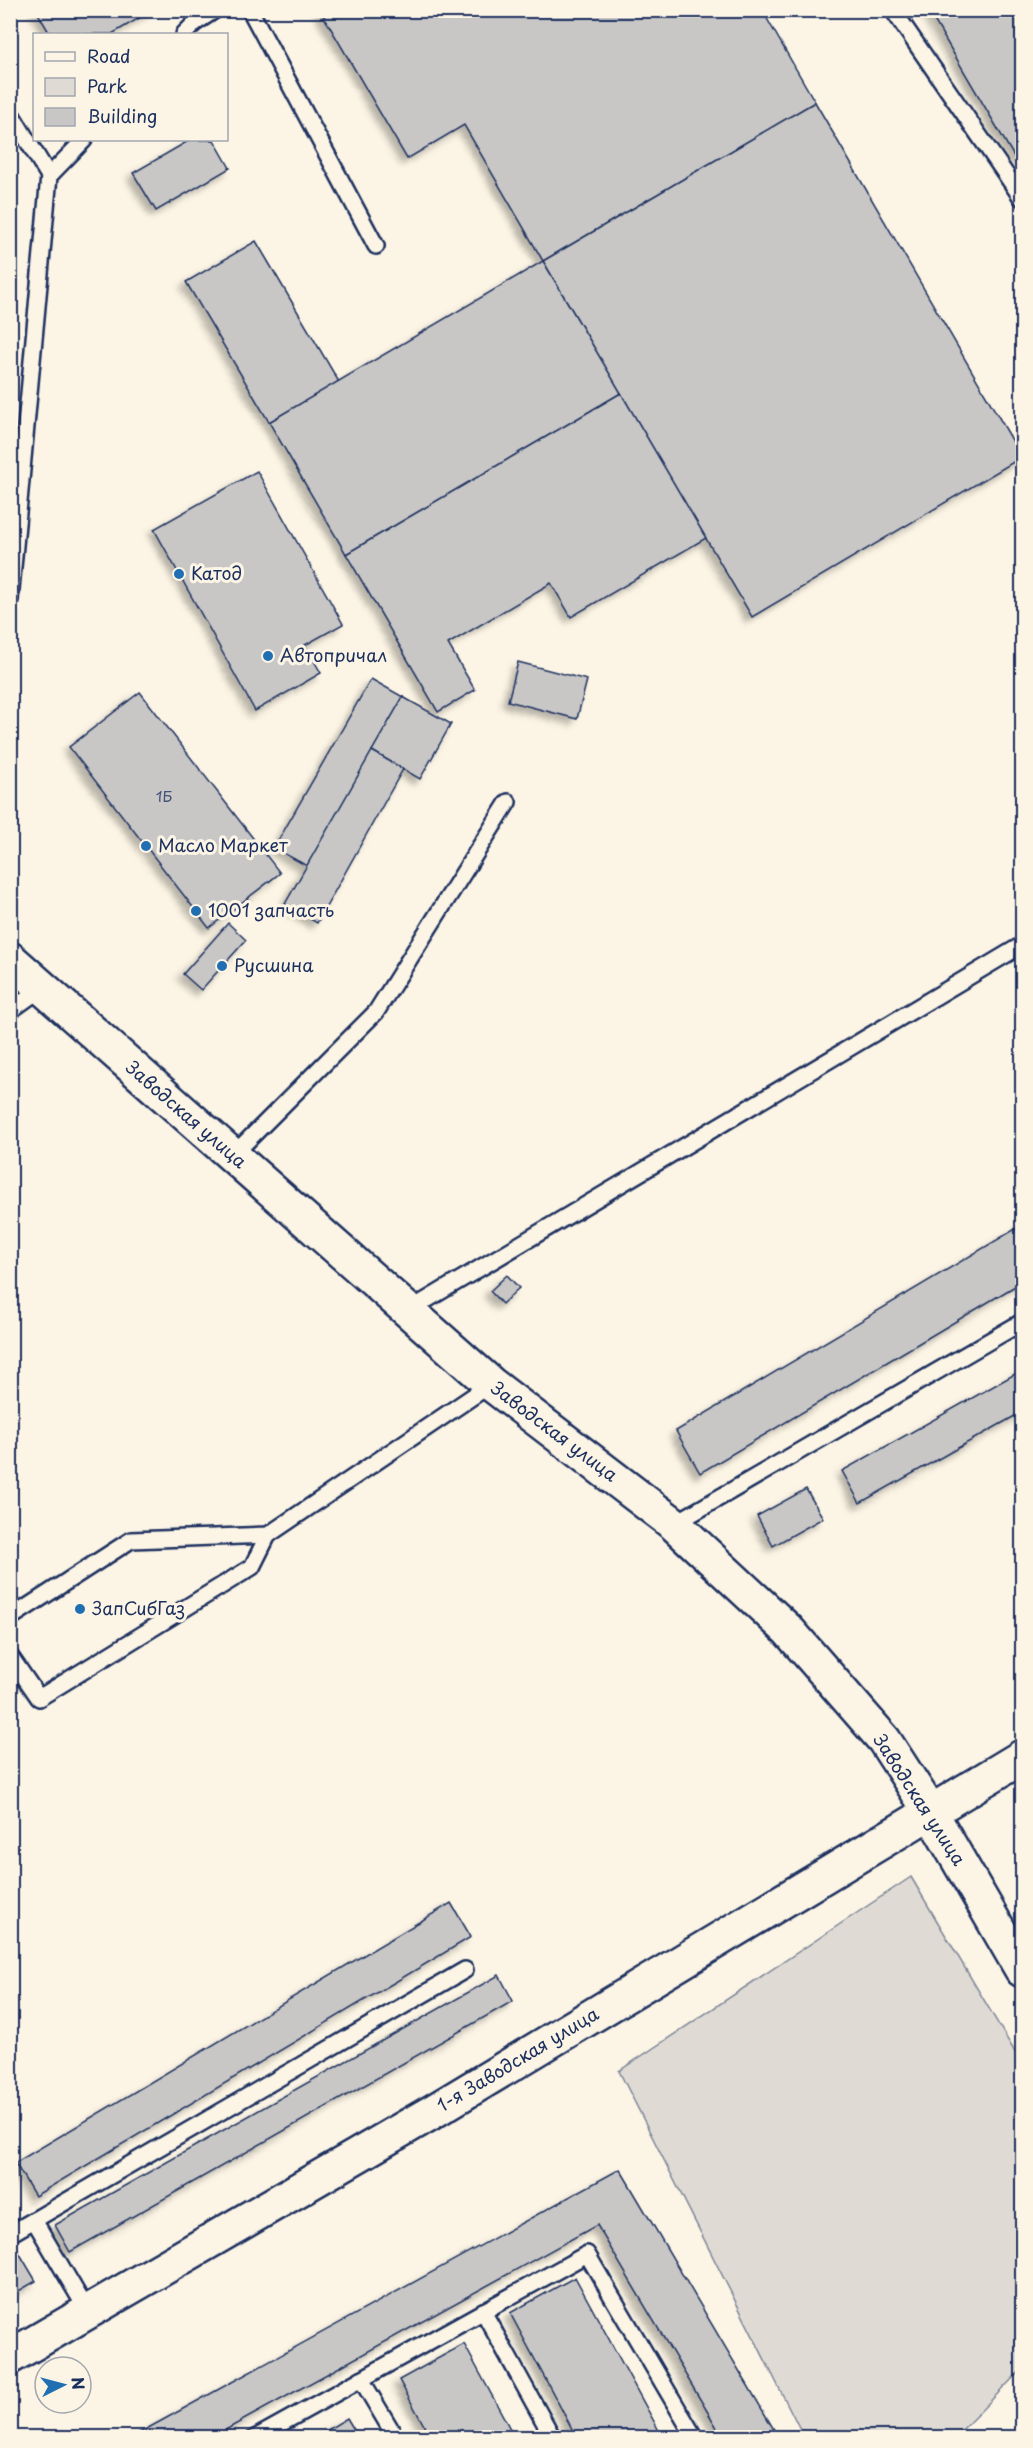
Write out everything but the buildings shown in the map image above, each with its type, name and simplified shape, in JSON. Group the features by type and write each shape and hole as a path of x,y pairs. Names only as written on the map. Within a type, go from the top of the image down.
{"main road":[{"name":"Заводская улица","path":"10,959 491,1384 674,1524 788,1630 884,1740 930,1811 1023,1970"},
{"name":"1-я Заводская улица","path":"10,2357 434,2111 1023,1757"}],"lane":[{"path":"185,33 195,23 215,10"},
{"path":"250,10 376,246"},
{"path":"893,10 1023,198"},
{"path":"10,112 49,177 10,600"},
{"path":"49,177 83,141"},
{"path":"232,1156 376,1012 508,802"},
{"path":"408,1311 1023,945"},
{"path":"10,1011 42,988"},
{"path":"674,1524 1023,1322"},
{"path":"10,1656 39,1698 252,1567 268,1535 491,1384"},
{"path":"10,1617 131,1540 268,1535"},
{"path":"10,2234 465,1970"},
{"path":"34,2220 88,2312"},
{"path":"255,2438 587,2254 694,2438"},
{"path":"483,2311 552,2438"},
{"path":"361,2379 396,2438"}],"green space":[{"path":"911,1877 1022,2064 1022,2369 955,2437 804,2437 619,2071"}],"place":[{"name":"Катод","path":"179,574"},
{"name":"Автопричал","path":"268,656"},
{"name":"Масло Маркет","path":"146,846"},
{"name":"1001 запчасть","path":"196,911"},
{"name":"Русшина","path":"222,966"},
{"name":"ЗапСибГаз","path":"80,1609"}]}
